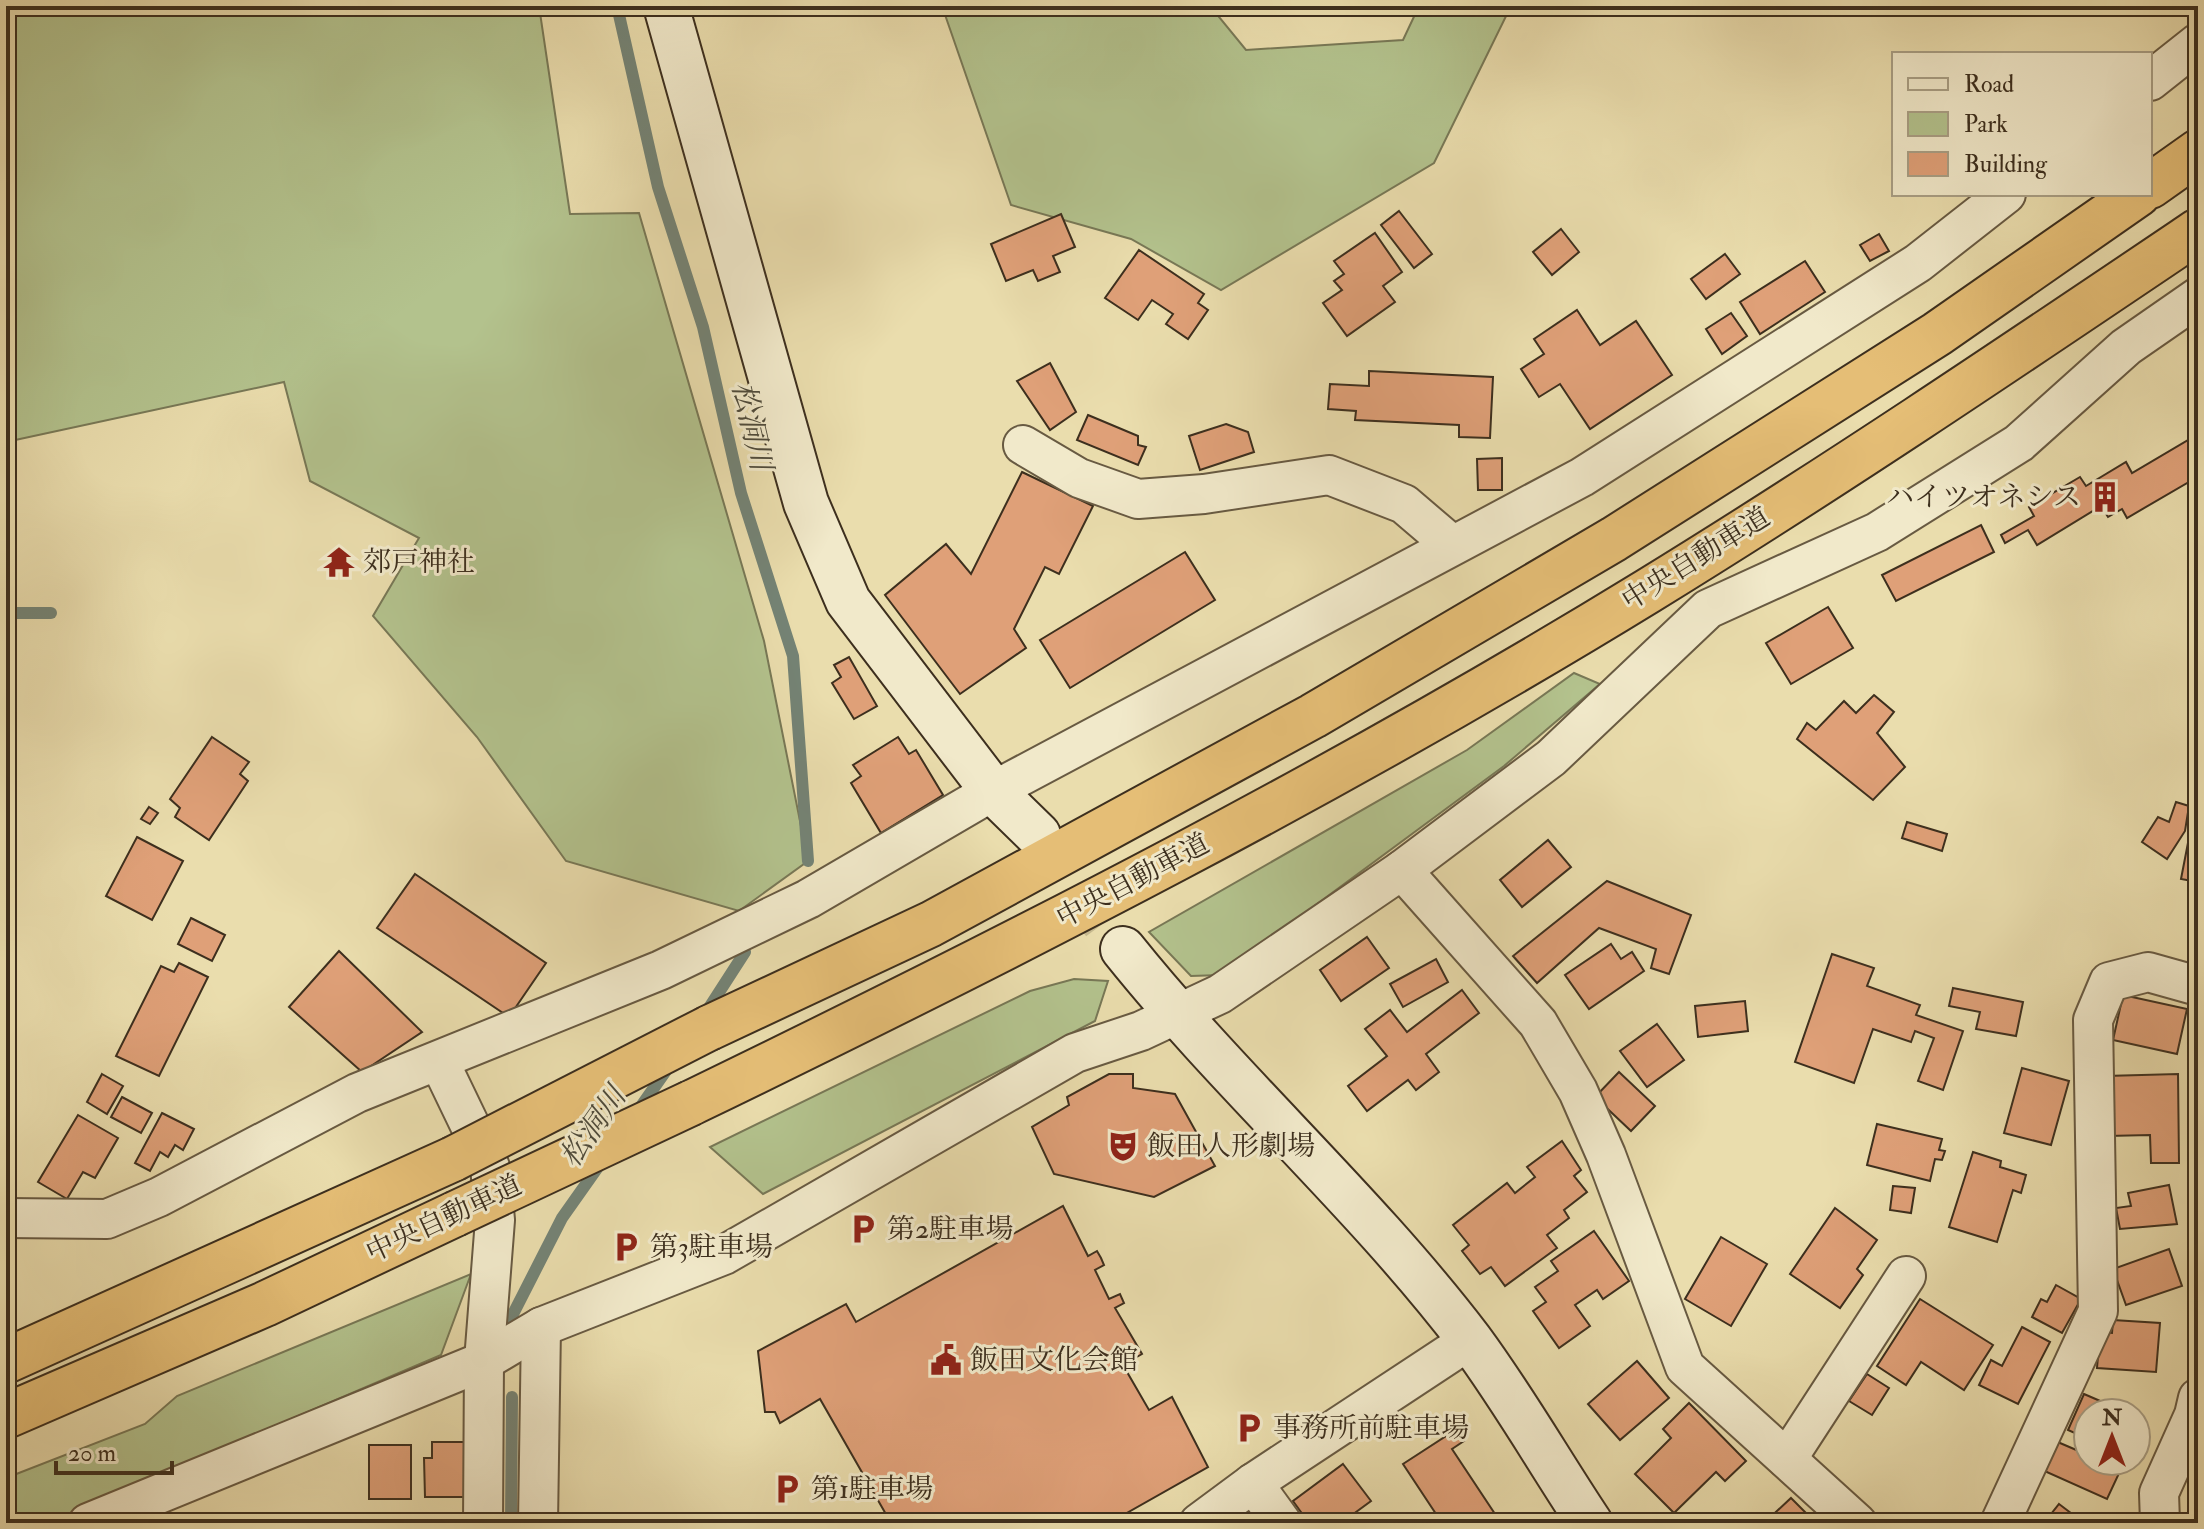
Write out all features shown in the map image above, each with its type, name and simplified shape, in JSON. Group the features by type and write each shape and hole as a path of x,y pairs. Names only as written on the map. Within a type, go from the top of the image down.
{"highway":[{"path":"2152,185 2198,152"},
{"name":"中央自動車道","path":"6,1361 453,1159 709,1028 931,924 1327,708 1614,539 1937,334 2135,196"},
{"name":"中央自動車道","path":"6,1416 265,1304 958,974 1341,770 1648,591 1970,384 2198,231"}],"street":[{"path":"666,6 806,503 848,601 993,791 1038,835"},
{"path":"2152,79 2198,43"},
{"path":"6,1218 107,1219 159,1197 357,1093 688,957 808,899 993,791 1582,477 1918,263 2003,196"},
{"path":"88,1523 484,1361 541,1327 724,1255 1075,1053 1176,1015 1220,994 1402,870 1551,758 1708,609 1877,532 2019,443 2126,347 2198,297"},
{"path":"1023,445 1079,478 1138,499 1204,494 1329,475 1404,504 1452,545"},
{"path":"1402,870 1538,1023 1578,1091 1606,1155 1685,1367 1857,1523"},
{"path":"1123,949 1176,1015 1330,1178 1470,1340 1590,1523"},
{"path":"2000,1523 2098,1311 2093,1020 2109,982 2148,972 2198,986"},
{"path":"439,1061 490,1167 495,1220 484,1361 483,1523"},
{"path":"1787,1459 1906,1276"},
{"path":"538,1523 541,1327"},
{"path":"1199,1523 1253,1483 1470,1340"},
{"path":"2160,1523 2159,1493 2194,1415 2198,1398"},
{"path":"1253,1483 1282,1523"}],"green space":[{"path":"6,6 539,6 570,214 639,213 764,641 808,861 739,911 566,861 477,737 373,616 419,538 310,481 284,382 6,442"},
{"path":"942,6 1221,6 1219,17 1246,50 1403,40 1419,6 1511,6 1434,163 1221,290 1131,239 1011,205"},
{"path":"1574,673 1600,684 1504,766 1221,975 1191,976 1149,932 1467,750"},
{"path":"1074,979 1108,981 1095,1021 763,1194 710,1147 1030,991"},
{"path":"471,1274 441,1355 47,1523 6,1523 6,1478 145,1424 177,1396"}],"building":[{"path":"1399,211 1432,254 1414,268 1381,225"},
{"path":"1061,214 1075,247 1053,256 1060,272 1038,281 1033,270 1006,281 991,244"},
{"path":"1561,229 1579,252 1552,275 1533,252"},
{"path":"1375,233 1402,272 1383,286 1395,302 1347,336 1323,303 1342,290 1334,281 1344,274 1334,261"},
{"path":"1879,234 1889,251 1870,261 1860,245"},
{"path":"1139,250 1204,294 1198,303 1208,310 1188,339 1166,324 1173,314 1152,300 1138,320 1105,298"},
{"path":"1725,254 1740,274 1706,299 1691,279"},
{"path":"1805,261 1825,292 1760,334 1740,302"},
{"path":"1577,310 1600,345 1636,321 1672,375 1590,429 1560,384 1539,397 1521,369 1544,354 1534,339"},
{"path":"1731,313 1747,336 1722,354 1706,329"},
{"path":"1050,363 1076,412 1050,430 1017,381"},
{"path":"1369,371 1493,377 1490,438 1459,437 1459,425 1355,420 1356,411 1328,409 1330,384 1369,386"},
{"path":"1088,415 1138,436 1138,445 1146,447 1138,465 1077,440"},
{"path":"1226,424 1248,432 1254,452 1200,470 1189,436"},
{"name":"ハイツオネシス","path":"2195,436 2198,442 2196,488 2189,482 2127,518 2122,509 2108,517 2101,506 2037,545 2028,530 2005,543 2001,535 2034,516 2029,507 2080,477 2086,486 2126,462 2132,473"},
{"path":"1502,458 1502,490 1478,490 1477,459"},
{"path":"1022,472 1093,506 1059,574 1045,567 1014,629 1026,648 960,694 885,595 946,544 971,574"},
{"path":"1981,525 1994,552 1896,601 1882,575"},
{"path":"1185,552 1215,600 1070,688 1040,640"},
{"path":"1828,607 1853,648 1791,684 1766,643"},
{"path":"849,657 877,706 854,719 832,683 841,677 834,665"},
{"path":"1874,695 1894,712 1877,733 1905,767 1873,800 1797,739 1807,723 1816,730 1844,701 1856,713"},
{"path":"212,737 249,762 240,774 248,781 209,840 175,817 180,808 170,799"},
{"path":"898,737 909,754 916,750 943,795 881,833 851,783 861,776 853,765"},
{"path":"2176,802 2189,806 2185,831 2167,859 2142,842 2158,817 2169,822"},
{"path":"149,807 158,813 150,824 141,819"},
{"path":"2193,817 2198,818 2198,882 2181,879"},
{"path":"1907,822 1947,834 1942,851 1902,838"},
{"path":"137,837 183,861 152,920 106,896"},
{"path":"1548,840 1571,867 1522,907 1500,880"},
{"path":"415,874 546,963 509,1017 377,928"},
{"path":"1607,881 1691,915 1669,974 1651,968 1656,949 1599,928 1537,983 1513,956"},
{"path":"191,918 225,935 212,961 178,944"},
{"path":"1367,937 1389,968 1341,1001 1320,970"},
{"path":"1611,944 1621,959 1632,952 1644,971 1589,1009 1565,975"},
{"path":"339,951 422,1032 362,1072 289,1007"},
{"path":"1832,954 1874,968 1867,986 1920,1005 1916,1015 1963,1031 1943,1090 1918,1081 1934,1038 1915,1031 1911,1042 1873,1029 1854,1083 1795,1062"},
{"path":"1436,959 1448,982 1403,1007 1390,984"},
{"path":"179,963 208,977 159,1076 116,1056 161,966 174,972"},
{"path":"1953,988 2023,1002 2016,1036 1976,1029 1980,1012 1949,1006"},
{"path":"1462,990 1479,1013 1426,1054 1439,1072 1416,1090 1408,1080 1367,1111 1348,1086 1387,1056 1365,1029 1390,1010 1407,1032"},
{"path":"2123,995 2187,1009 2177,1054 2113,1040"},
{"path":"1745,1001 1748,1031 1698,1037 1695,1006"},
{"path":"1657,1024 1684,1060 1647,1087 1620,1051"},
{"path":"2022,1068 2069,1081 2051,1145 2004,1133"},
{"path":"1619,1072 1655,1106 1631,1131 1595,1097"},
{"path":"102,1074 123,1086 107,1114 87,1102"},
{"name":"飯田人形劇場","path":"1109,1074 1133,1074 1133,1088 1175,1094 1215,1166 1154,1197 1054,1174 1032,1127 1069,1105 1067,1097"},
{"path":"2178,1074 2179,1163 2151,1163 2150,1135 2107,1136 2105,1076"},
{"path":"122,1097 152,1113 141,1133 111,1117"},
{"path":"162,1113 194,1129 183,1150 175,1145 168,1157 160,1152 150,1171 135,1163"},
{"path":"78,1115 118,1138 95,1178 83,1172 67,1199 38,1182"},
{"path":"1877,1124 1942,1139 1939,1150 1945,1151 1942,1160 1935,1159 1930,1181 1867,1165"},
{"path":"1562,1141 1581,1170 1574,1176 1587,1192 1564,1210 1569,1218 1547,1235 1557,1248 1505,1286 1491,1267 1480,1274 1462,1251 1469,1245 1453,1225 1507,1183 1515,1193 1535,1177 1527,1167"},
{"path":"1973,1152 2001,1161 2000,1167 2026,1175 2021,1193 2013,1190 1997,1242 1949,1227"},
{"path":"2169,1185 2177,1224 2120,1229 2116,1208 2131,1206 2128,1193"},
{"path":"1893,1186 1915,1188 1911,1213 1890,1210"},
{"name":"飯田文化会館","path":"1063,1206 1088,1256 1097,1251 1101,1258 1104,1265 1095,1270 1109,1299 1120,1294 1124,1303 1115,1308 1142,1354 1123,1365 1149,1410 1172,1397 1208,1467 1109,1523 891,1523 820,1399 780,1423 775,1412 765,1412 758,1351 846,1304 856,1322"},
{"path":"1835,1208 1877,1240 1857,1269 1863,1275 1840,1308 1790,1274"},
{"path":"1594,1231 1629,1281 1603,1299 1597,1290 1575,1305 1590,1326 1559,1348 1533,1311 1546,1302 1535,1287 1558,1271 1551,1261"},
{"path":"1721,1237 1767,1264 1731,1326 1685,1299"},
{"path":"2169,1249 2182,1286 2126,1305 2113,1269"},
{"path":"2056,1285 2081,1299 2062,1333 2032,1317 2041,1299 2047,1302"},
{"path":"1920,1299 1993,1345 1964,1390 1921,1362 1906,1385 1877,1366"},
{"path":"2113,1320 2160,1323 2156,1372 2097,1368 2100,1332 2112,1333"},
{"path":"2022,1327 2050,1342 2018,1404 1979,1385 1991,1360 2002,1366"},
{"path":"1637,1361 1669,1398 1620,1440 1588,1404"},
{"path":"1867,1374 1889,1388 1872,1415 1849,1401"},
{"path":"1689,1403 1746,1461 1725,1481 1716,1472 1674,1513 1635,1474 1671,1438 1663,1429"},
{"path":"1457,1429 1464,1441 1452,1449 1497,1517 1488,1523 1442,1523 1403,1464"},
{"path":"2053,1440 2072,1448 2072,1477 2117,1477 2107,1499 2040,1469"},
{"path":"432,1442 464,1442 464,1497 425,1497 424,1458 432,1458"},
{"path":"369,1445 411,1445 411,1499 369,1499"},
{"path":"1343,1464 1371,1501 1341,1523 1319,1523 1312,1514 1306,1519 1293,1501"},
{"path":"1791,1498 1805,1512 1800,1517 1806,1523 1764,1523"},
{"path":"2059,1504 2084,1523 2044,1523"}],"waterway":[{"name":"松洞川","path":"617,6 658,187 703,327 741,493 793,656 808,861"},
{"path":"6,613 51,613"},
{"name":"松洞川","path":"705,1014 745,952"},
{"name":"松洞川","path":"637,1112 670,1065"},
{"name":"松洞川","path":"512,1340 509,1322 562,1218 603,1160"},
{"name":"松洞川","path":"511,1523 512,1397"}],"tunnel":[{"path":"1038,835 1123,949"}],"place":[{"name":"ハイツオネシス","path":"2105,497"},
{"name":"郊戸神社","path":"339,562"},
{"name":"飯田人形劇場","path":"1123,1146"},
{"name":"第2駐車場","path":"863,1229"},
{"name":"第3駐車場","path":"626,1247"},
{"name":"飯田文化会館","path":"946,1360"},
{"name":"事務所前駐車場","path":"1249,1428"},
{"name":"第1駐車場","path":"787,1489"}]}
